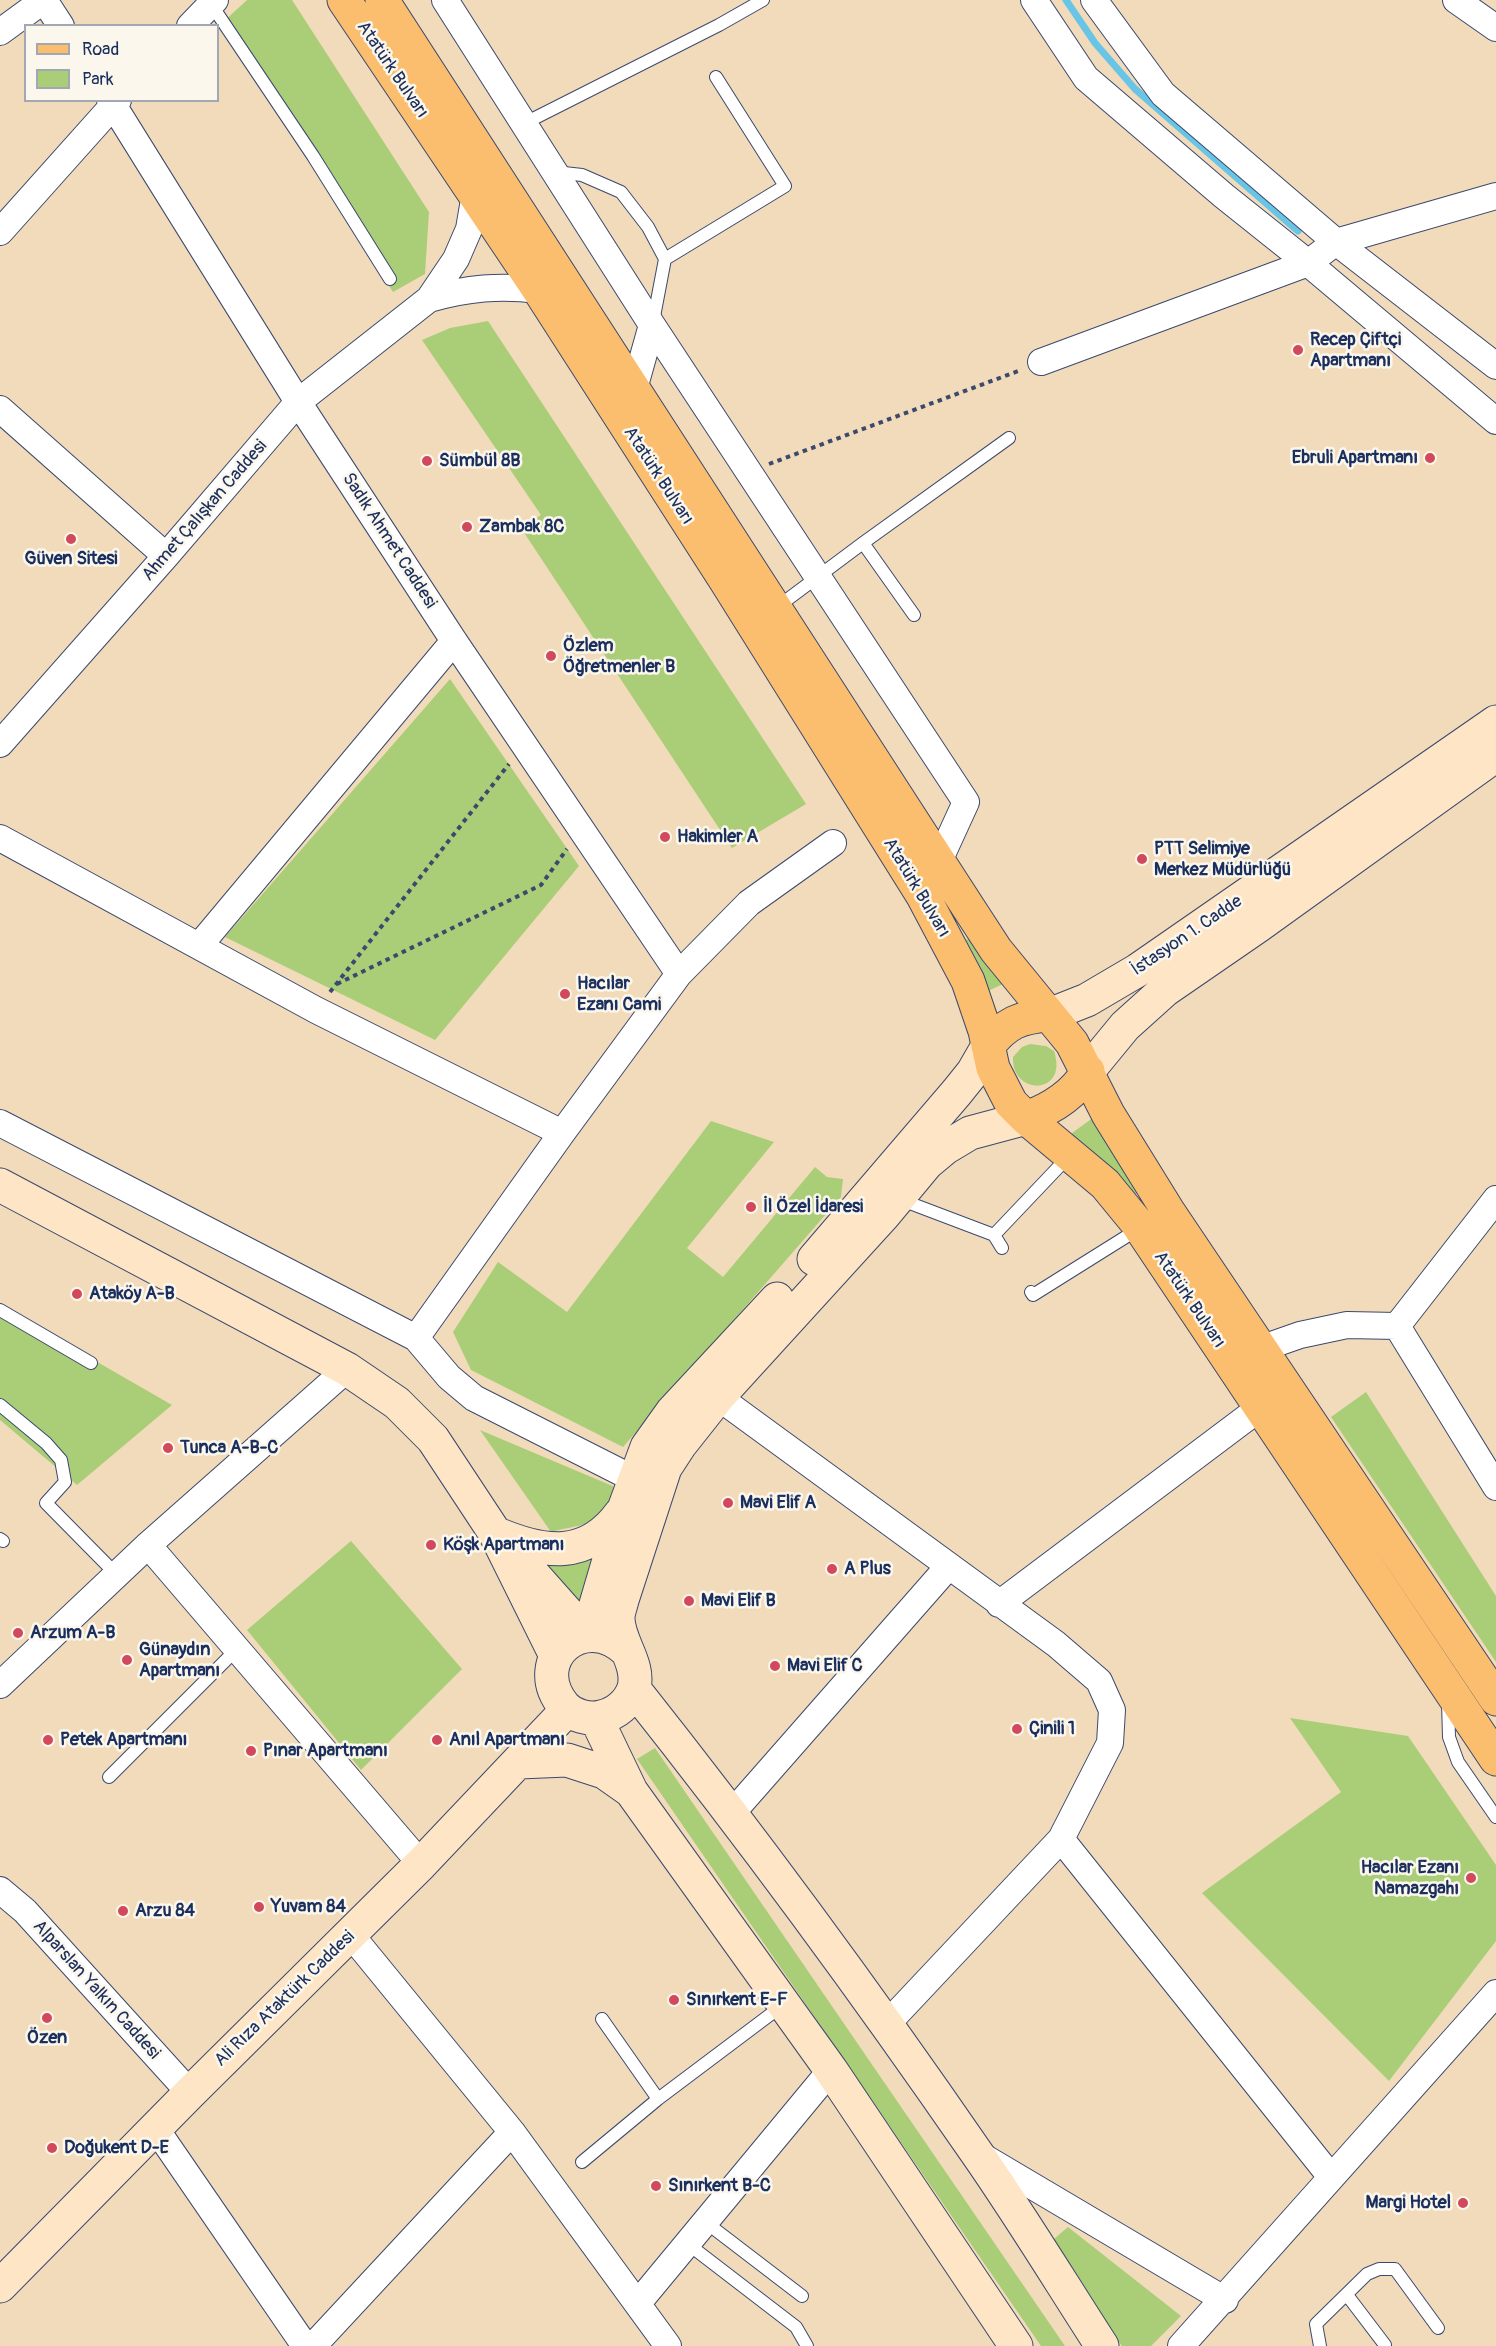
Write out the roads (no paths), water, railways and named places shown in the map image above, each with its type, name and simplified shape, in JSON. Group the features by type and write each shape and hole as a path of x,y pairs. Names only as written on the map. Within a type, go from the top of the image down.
{"main road":[{"name":"Atatürk Bulvarı","path":"344,0 539,290 726,581 923,896 968,981 993,1068 1011,1103 1105,1184 1140,1228 1496,1759"},
{"name":"Atatürk Bulvarı","path":"382,0 996,950 1072,1043 1132,1155 1496,1699"},
{"name":"İstasyon 1. Cadde","path":"1049,1014 1088,1000 1138,970 1496,722"},
{"name":"İstasyon 1. Cadde","path":"1088,1071 1125,1026 1165,990 1496,755"},
{"path":"587,1635 629,1494 647,1447 672,1412 820,1253 957,1092 973,1072 988,1046 1005,1027 1024,1018 1049,1014"},
{"path":"582,1714 609,1715 628,1700 633,1689 635,1676 633,1662 627,1651 618,1618 656,1491 665,1468 680,1445 718,1397 927,1163 945,1148 980,1129 1026,1118 1057,1103 1076,1088 1088,1071"},
{"path":"0,1185 347,1369 397,1403 433,1439 495,1533 556,1656"},
{"path":"495,1533 525,1545 546,1549 573,1547 594,1541 609,1529 629,1494"},
{"path":"495,1533 587,1635"},
{"path":"627,1651 609,1637 598,1634 575,1638 556,1656 551,1682 555,1695 582,1714 631,1791 831,2070 1016,2346"},
{"path":"633,1689 732,1813 886,2025 977,2153 1102,2346"},
{"name":"Ali Rıza Ataktürk Caddesi","path":"0,2286 190,2092 351,1935 519,1762 582,1714"},
{"path":"519,1762 567,1760 604,1772 631,1791"}],"street":[{"path":"0,32 44,0 60,24"},
{"path":"445,0 652,325 966,802 939,861"},
{"path":"1034,0 1086,78 1224,196 1308,263 1496,421"},
{"path":"1094,0 1163,94 1336,242 1496,366"},
{"path":"1456,0 1496,28"},
{"path":"192,24 213,2"},
{"path":"0,232 114,102"},
{"name":"Sadık Ahmet Caddesi","path":"114,102 298,402 454,641 680,974"},
{"path":"429,299 456,259 469,229 475,194"},
{"path":"1041,362 1308,263 1336,242 1496,196"},
{"path":"429,299 479,287 510,286 539,290"},
{"name":"Ahmet Çalışkan Caddesi","path":"0,744 298,402 429,299"},
{"path":"634,389 652,325"},
{"path":"0,409 166,556"},
{"path":"199,946 454,641"},
{"path":"0,838 316,1010 562,1133"},
{"path":"416,1338 562,1133 680,974 749,903 833,843"},
{"path":"0,1123 416,1338 449,1377 474,1398 629,1494"},
{"path":"1397,1326 1496,1199"},
{"path":"1260,1349 1300,1335 1347,1325 1397,1326"},
{"path":"1397,1326 1489,1455 1496,1487"},
{"path":"0,1685 116,1574 347,1369"},
{"path":"718,1397 1056,1644 1099,1681 1112,1710 1110,1743 1061,1839 886,2025"},
{"path":"999,1604 1261,1407"},
{"path":"148,1545 421,1864"},
{"path":"732,1813 948,1567"},
{"path":"1061,1839 1331,2177"},
{"name":"Alparslan Yalkın Caddesi","path":"0,1890 25,1911 190,2092"},
{"path":"351,1935 512,2132 668,2346"},
{"path":"1181,2346 1496,1993"},
{"path":"638,2303 831,2070"},
{"path":"156,2129 305,2346"},
{"path":"313,2346 512,2132"},
{"path":"977,2153 1224,2300"}],"lane":[{"path":"523,124 719,25 763,0"},
{"path":"213,2 390,279"},
{"path":"665,260 785,186 716,77"},
{"path":"554,172 582,175 621,192 648,227 665,260 652,325"},
{"path":"775,609 1009,438"},
{"path":"863,543 914,615"},
{"path":"994,1235 1070,1155"},
{"path":"897,1199 994,1235 1002,1248"},
{"path":"1031,1292 1033,1295 1140,1228"},
{"path":"0,1310 91,1363"},
{"path":"0,1405 46,1443 62,1460 65,1482 46,1503 116,1574"},
{"path":"110,1777 237,1649"},
{"path":"1448,1689 1449,1737 1458,1762 1496,1817"},
{"path":"582,2162 658,2099 783,2004"},
{"path":"602,2019 658,2099"},
{"path":"705,2221 802,2296"},
{"path":"688,2244 796,2327 807,2346"},
{"path":"1320,2346 1316,2324 1367,2274 1379,2269 1395,2269 1438,2328"},
{"path":"1347,2295 1385,2345"}],"waterway":[{"path":"1066,0 1095,43 1135,89 1298,231"}],"place":[{"name":"Recep Çiftçi Apartmanı","path":"1298,350"},
{"name":"Ebruli Apartmanı","path":"1430,458"},
{"name":"Sümbül 8B","path":"427,461"},
{"name":"Zambak 8C","path":"467,527"},
{"name":"Güven Sitesi","path":"71,539"},
{"name":"Özlem Öğretmenler B","path":"551,656"},
{"name":"Hakimler A","path":"665,837"},
{"name":"PTT Selimiye Merkez Müdürlüğü","path":"1142,859"},
{"name":"Hacılar Ezanı Cami","path":"565,994"},
{"name":"İl Özel İdaresi","path":"751,1207"},
{"name":"Ataköy A-B","path":"77,1294"},
{"name":"Tunca A-B-C","path":"168,1448"},
{"name":"Mavi Elif A","path":"728,1503"},
{"name":"Köşk Apartmanı","path":"431,1545"},
{"name":"A Plus","path":"832,1569"},
{"name":"Mavi Elif B","path":"689,1601"},
{"name":"Arzum A-B","path":"18,1633"},
{"name":"Günaydın Apartmanı","path":"127,1660"},
{"name":"Mavi Elif C","path":"775,1666"},
{"name":"Çinili 1","path":"1017,1729"},
{"name":"Petek Apartmanı","path":"48,1740"},
{"name":"Anıl Apartmanı","path":"437,1740"},
{"name":"Pınar Apartmanı","path":"251,1751"},
{"name":"Hacılar Ezanı Namazgahı","path":"1471,1878"},
{"name":"Yuvam 84","path":"259,1907"},
{"name":"Arzu 84","path":"123,1911"},
{"name":"Sınırkent E-F","path":"674,2000"},
{"name":"Özen","path":"47,2018"},
{"name":"Doğukent D-E","path":"52,2148"},
{"name":"Sınırkent B-C","path":"656,2186"},
{"name":"Margi Hotel","path":"1463,2203"}]}
